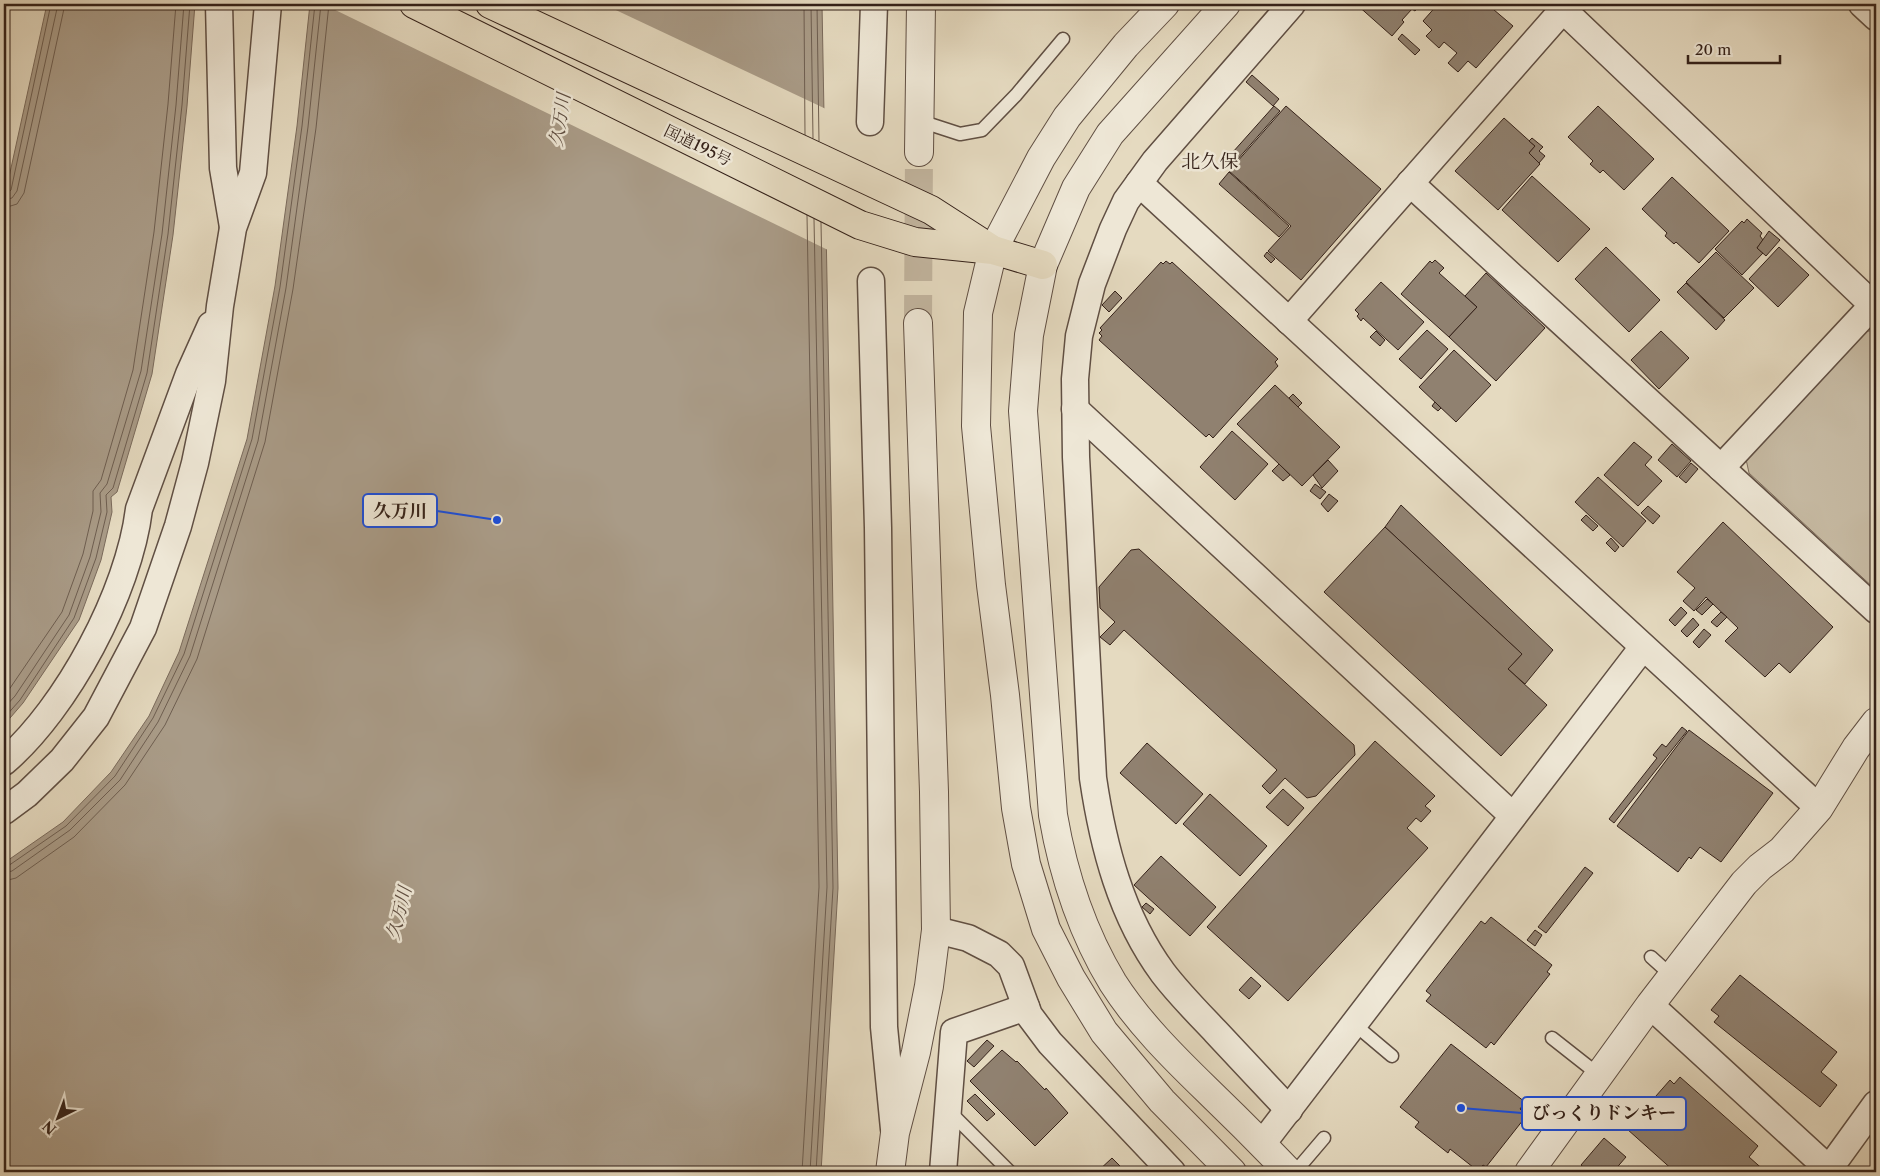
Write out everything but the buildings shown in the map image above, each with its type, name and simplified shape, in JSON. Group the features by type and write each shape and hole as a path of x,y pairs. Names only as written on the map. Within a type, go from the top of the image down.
{"highway":[{"name":"国道195号","path":"414,4 860,225 915,242 993,250 1044,265"},
{"name":"国道195号","path":"490,4 931,210 993,250"}],"street":[{"path":"219,4 223,168 233,228"},
{"path":"4,812 27,794 62,760 96,717 143,628 178,526 195,463 212,381 220,306 233,228 253,173 268,4"},
{"path":"870,122 874,4"},
{"path":"918,152 921,4"},
{"path":"1164,4 1126,45 1067,117 1041,158 993,250 978,313 976,426 991,585 1005,695 1016,808 1026,864 1046,929 1071,978 1104,1032 1162,1101 1232,1172"},
{"path":"1226,4 1110,134 1076,188 1044,265 1029,335 1023,411 1053,815 1060,855 1074,901 1113,983 1149,1031 1289,1172"},
{"path":"1289,1110 1196,1011 1163,972 1136,927 1122,897 1111,866 1097,806 1093,778 1076,457 1075,379 1079,336 1092,284 1126,201 1154,161 1292,4"},
{"path":"1862,4 1876,17"},
{"path":"1289,320 1563,6 1875,306 1721,468"},
{"path":"1139,183 1819,808"},
{"path":"1410,183 1876,610"},
{"path":"871,281 878,528 884,1028 895,1133"},
{"path":"4,762 33,734 48,715 72,680 97,635 132,551 139,509 186,384 220,306"},
{"path":"890,1172 895,1133 916,1052 929,986 936,930 934,782 918,323"},
{"path":"1075,409 1513,816"},
{"path":"1262,1144 1643,647"},
{"path":"1530,1172 1650,1005 1744,883 1760,867 1782,850 1819,808 1856,748 1876,722"},
{"path":"936,930 968,938 1000,954 1011,966 1029,1015 1050,1043 1172,1172"},
{"path":"1650,1005 1831,1171 1876,1104"},
{"path":"943,1172 954,1032 1026,1007"}],"lane":[{"path":"920,121 960,134 982,130 1016,95 1064,39"},
{"path":"1651,957 1672,976"},
{"path":"1354,1024 1392,1056"},
{"path":"1552,1038 1599,1075"},
{"path":"948,1110 1010,1172"},
{"path":"1295,1172 1324,1138"}],"shaded area":[{"path":"1876,329 1876,590 1749,473 1746,459 1862,333"}],"water":[{"path":"47,4 195,4 187,106 173,235 152,374 117,492 111,497 112,512 101,560 79,620 23,703 4,725 4,200"},
{"path":"310,4 822,4 838,888 821,1172 4,1172 4,863 63,822 111,772 149,716 179,652 247,439 275,286 297,126"}],"pier":[{"path":"323,4 603,4 826,109 828,250"}],"tunnel":[{"path":"918,323 919,152"}],"place":[{"name":"久万川","path":"497,520"},
{"name":"びっくりドンキー","path":"1461,1108"}],"district":[{"name":"北久保","path":"1210,161"}]}
